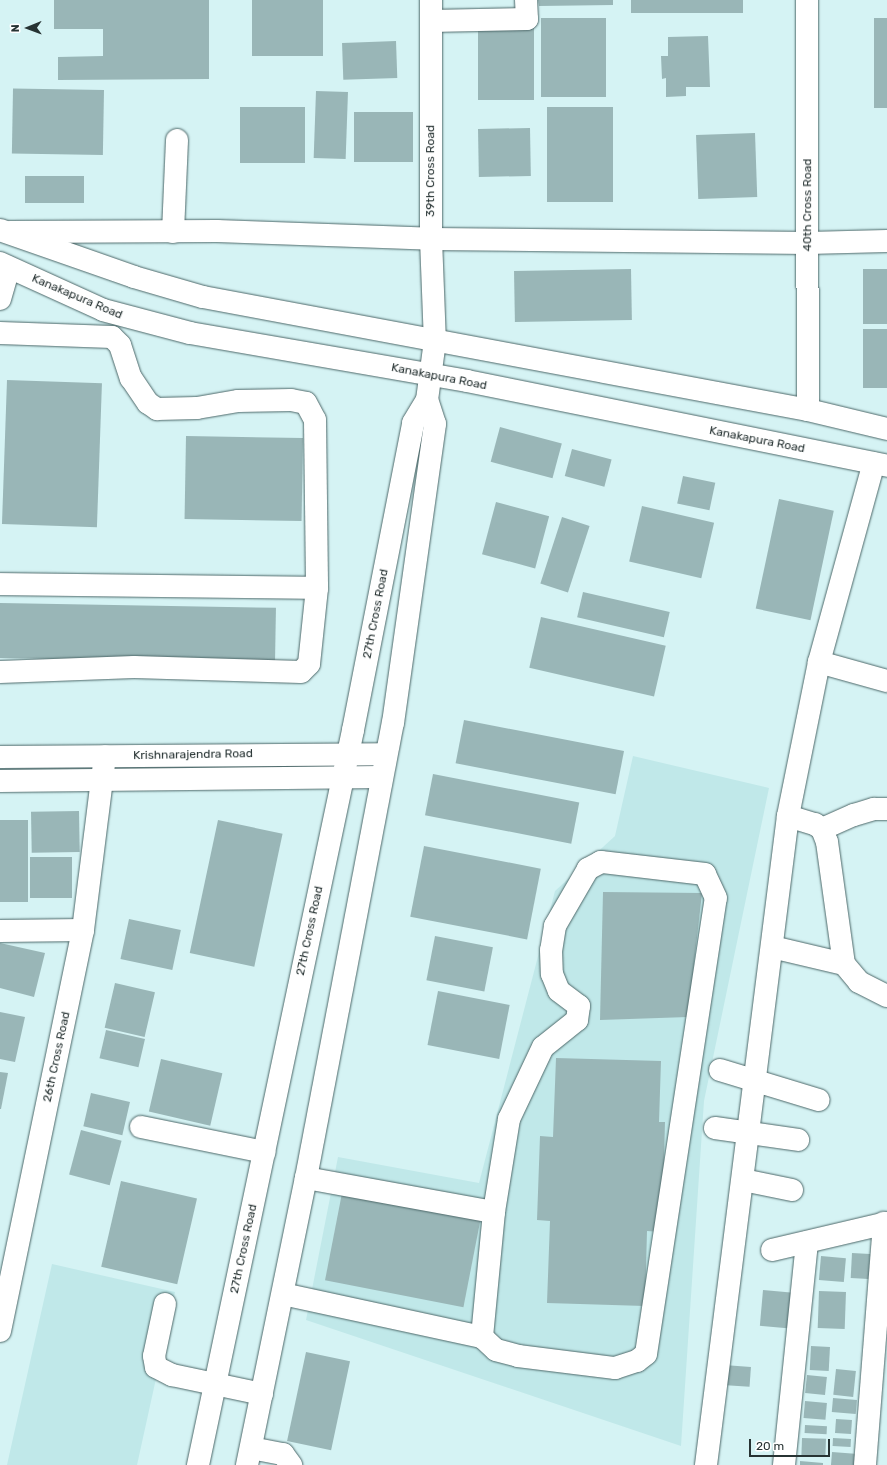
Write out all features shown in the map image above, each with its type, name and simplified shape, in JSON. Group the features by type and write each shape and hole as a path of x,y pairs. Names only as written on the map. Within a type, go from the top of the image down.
{"street":[{"path":"431,10 527,19 526,0"},
{"name":"40th Cross Road","path":"807,0 808,410"},
{"name":"39th Cross Road","path":"431,10 430,239 435,341"},
{"path":"173,232 177,140"},
{"path":"2,231 173,232 430,239 808,243 887,241"},
{"path":"2,231 146,281 203,297 808,410 886,428"},
{"path":"0,299 5,265"},
{"name":"Kanakapura Road","path":"5,265 103,310 135,320 190,333 430,375 881,465"},
{"path":"0,333 112,337 120,345 131,378 148,402 157,409 198,408 238,401 291,400 306,403 315,420 317,588 309,664 301,672 134,666 0,672"},
{"name":"27th Cross Road","path":"198,1465 348,754 414,423 427,400 435,341"},
{"name":"27th Cross Road","path":"249,1457 306,1178 381,777 393,723 435,424 427,400"},
{"path":"706,1465 756,1082 788,816 819,662 881,465"},
{"path":"0,584 317,588"},
{"path":"819,662 887,681"},
{"name":"Krishnarajendra Road","path":"0,757 386,754"},
{"name":"26th Cross Road","path":"0,1331 83,930 105,756"},
{"name":"Krishnarajendra Road","path":"0,781 381,777"},
{"path":"822,830 854,815 874,809 887,809"},
{"path":"788,816 816,824 822,830 827,842 844,964 859,982 887,996"},
{"path":"283,1294 482,1337 496,1350 518,1356 615,1368 628,1366 646,1354 716,898 705,874 601,862 588,869 555,926 551,950 552,974 558,991 579,1006 578,1020 543,1047 509,1119 494,1212 482,1337"},
{"path":"0,932 83,930"},
{"path":"772,947 844,964"},
{"path":"720,1070 819,1100"},
{"path":"141,1127 264,1152"},
{"path":"715,1128 798,1140"},
{"path":"306,1178 494,1212"},
{"path":"743,1180 792,1190"},
{"path":"772,1250 885,1223 866,1465"},
{"path":"784,1465 808,1242"},
{"path":"165,1304 154,1356 156,1367 172,1374 262,1394"},
{"path":"249,1457 283,1454 291,1465"}],"shaded area":[{"path":"633,756 769,788 704,1101 681,1446 306,1320 338,1157 479,1183 555,891 615,836"},
{"path":"52,1264 175,1292 137,1465 7,1465"}],"building":[{"path":"54,0 209,0 209,79 58,80 58,57 103,56 103,29 54,29"},
{"path":"252,0 323,0 323,56 252,56"},
{"path":"538,0 613,0 613,5 539,6"},
{"path":"631,0 743,0 743,13 631,13"},
{"path":"541,18 606,18 606,97 541,97"},
{"path":"874,18 887,18 887,108 874,108"},
{"path":"478,25 534,25 534,100 478,100"},
{"path":"708,36 710,87 686,87 686,96 666,97 666,78 662,79 661,56 668,56 668,37"},
{"path":"396,41 397,78 343,80 342,43"},
{"path":"13,88 104,90 103,155 12,153"},
{"path":"316,91 348,92 346,159 314,158"},
{"path":"240,107 305,107 305,163 240,163"},
{"path":"547,107 613,107 613,202 547,202"},
{"path":"354,112 413,112 413,162 354,162"},
{"path":"530,128 531,176 479,177 478,129"},
{"path":"755,133 757,197 698,199 696,135"},
{"path":"25,176 84,176 84,203 25,203"},
{"path":"631,269 632,320 515,322 514,271"},
{"path":"863,269 887,269 887,324 863,324"},
{"path":"863,329 887,329 887,388 863,388"},
{"path":"7,380 102,383 97,527 2,524"},
{"path":"500,427 562,444 553,478 491,462"},
{"path":"186,436 303,438 302,521 185,519"},
{"path":"572,449 612,460 604,487 565,476"},
{"path":"683,476 715,483 709,510 677,503"},
{"path":"779,499 834,511 810,620 756,609"},
{"path":"496,502 549,516 535,568 482,554"},
{"path":"642,506 714,523 701,578 629,562"},
{"path":"562,517 590,526 568,593 540,584"},
{"path":"583,592 670,612 664,637 577,617"},
{"path":"0,603 276,608 275,663 0,658"},
{"path":"541,617 666,646 654,696 529,668"},
{"path":"464,720 624,751 616,794 456,763"},
{"path":"433,774 579,802 571,844 425,815"},
{"path":"79,811 80,852 32,853 31,812"},
{"path":"0,820 28,820 28,902 0,902"},
{"path":"218,820 283,834 254,967 190,953"},
{"path":"424,846 541,869 527,939 410,917"},
{"path":"30,857 72,857 72,898 30,898"},
{"path":"603,892 702,893 688,1017 600,1020"},
{"path":"129,919 181,930 172,970 120,959"},
{"path":"435,936 493,947 484,991 426,980"},
{"path":"0,943 45,953 34,997 0,988"},
{"path":"115,983 155,992 145,1037 105,1028"},
{"path":"438,991 510,1005 499,1059 428,1045"},
{"path":"0,1012 25,1017 15,1062 0,1059"},
{"path":"106,1030 145,1039 138,1067 99,1058"},
{"path":"556,1058 661,1061 659,1122 665,1122 662,1232 647,1231 645,1306 547,1303 550,1221 537,1220 540,1136 553,1137"},
{"path":"161,1059 222,1073 210,1126 149,1112"},
{"path":"0,1072 8,1073 1,1109 0,1109"},
{"path":"91,1093 130,1102 122,1135 83,1126"},
{"path":"81,1130 122,1141 110,1185 69,1174"},
{"path":"121,1181 197,1199 177,1284 101,1267"},
{"path":"342,1193 480,1220 463,1307 325,1280"},
{"path":"852,1253 870,1254 869,1279 851,1278"},
{"path":"821,1256 846,1258 844,1282 819,1280"},
{"path":"763,1290 799,1293 796,1329 760,1326"},
{"path":"819,1291 846,1292 845,1329 818,1328"},
{"path":"811,1346 830,1347 829,1371 810,1370"},
{"path":"306,1352 350,1361 331,1450 287,1441"},
{"path":"724,1365 751,1367 750,1387 723,1385"},
{"path":"836,1369 856,1371 853,1397 833,1395"},
{"path":"807,1375 827,1377 825,1395 805,1393"},
{"path":"833,1398 857,1400 856,1414 832,1412"},
{"path":"805,1401 827,1403 825,1420 804,1418"},
{"path":"836,1419 852,1420 851,1434 835,1433"},
{"path":"805,1425 827,1426 827,1434 805,1433"},
{"path":"802,1438 826,1439 825,1456 801,1455"},
{"path":"833,1438 851,1439 851,1447 833,1446"},
{"path":"832,1452 858,1454 858,1465 831,1465"},
{"path":"800,1461 823,1463 823,1465 800,1465"}]}
